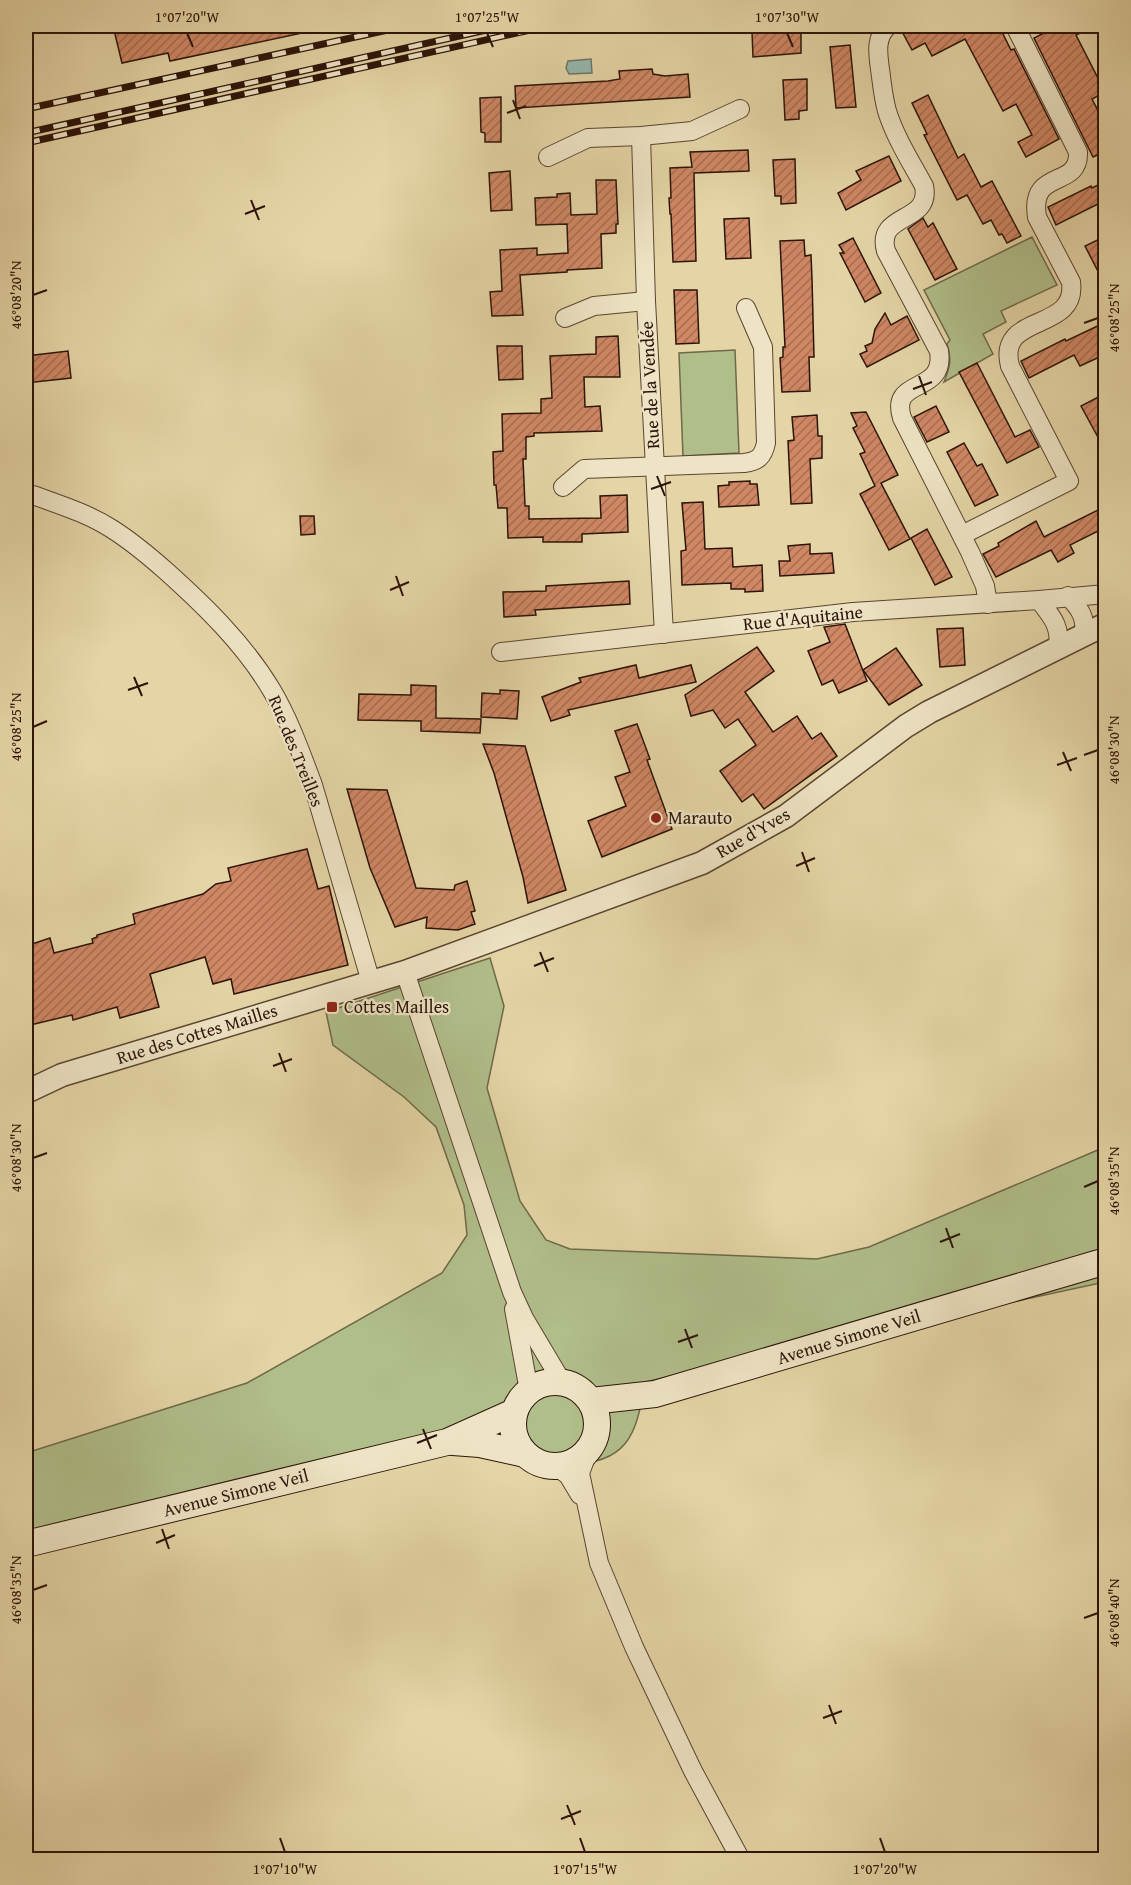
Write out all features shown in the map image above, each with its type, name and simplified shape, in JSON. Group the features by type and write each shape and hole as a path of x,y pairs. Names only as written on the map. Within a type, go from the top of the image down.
{"main road":[{"name":"Avenue Simone Veil","path":"591,1401 655,1395 1106,1261"},
{"path":"592,1442 598,1422 596,1411 582,1391 562,1382 550,1382 529,1391 514,1412 515,1439 525,1454 545,1466 556,1467 571,1464 592,1442 616,1416 655,1395"},
{"path":"447,1442 514,1412"},
{"name":"Avenue Simone Veil","path":"26,1544 447,1442"},
{"path":"447,1442 480,1444 525,1454"}],"street":[{"path":"888,26 879,40 878,52 884,101 892,124 926,194 923,204 917,211 892,224 886,233 884,243 886,251 939,351 941,363 938,371 931,378 908,391 901,399 899,408 962,535 985,586 988,604"},
{"path":"962,535 1076,482 1010,366 1008,357 1008,348 1012,339 1020,332 1057,313 1068,304 1072,292 1071,282 1037,217 1036,207 1038,194 1045,185 1074,169 1079,159 1078,152 1015,26"},
{"path":"548,157 588,138 692,131 740,109"},
{"name":"Rue de la Vendée","path":"640,136 646,301 664,634"},
{"path":"565,318 594,306 646,301"},
{"path":"563,487 584,470 744,463 755,461 764,453 766,443 763,347 746,309"},
{"name":"Rue des Treilles","path":"26,495 33,495 77,511 120,534 187,590 228,631 251,659 271,689 313,785 371,982"},
{"name":"Rue d'Aquitaine","path":"501,652 854,612 1106,594"},
{"path":"1068,596 1084,617 1084,634"},
{"path":"1039,600 1055,622 1058,630 1058,648"},
{"name":"Rue d'Yves","path":"371,982 405,972 702,863 786,816 906,726 929,712 1106,624"},
{"path":"405,972 512,1292 524,1318 562,1382"},
{"name":"Rue des Cottes Mailles","path":"26,1092 62,1075 371,982"},
{"path":"512,1292 529,1391"},
{"path":"592,1442 580,1473 599,1563 634,1647 693,1771 741,1860"},
{"path":"556,1467 568,1475 586,1507"}],"green space":[{"path":"1032,237 1057,285 1001,311 1006,322 983,334 993,354 944,382 950,363 947,344 950,340 924,290"},
{"path":"735,350 739,453 683,456 679,353"},
{"path":"490,958 504,1006 487,1088 520,1201 546,1240 570,1249 817,1259 869,1247 1105,1147 1105,1282 644,1382 642,1401 633,1432 616,1452 603,1459 587,1463 543,1463 525,1457 495,1439 26,1556 26,1453 247,1383 442,1273 467,1235 464,1205 436,1127 404,1097 333,1045 326,1012"}],"water":[{"path":"591,59 592,73 569,74 566,68 568,61"}],"building":[{"path":"113,26 307,26 307,32 170,61 168,53 122,63"},
{"path":"899,26 990,26 978,33 993,26 999,26 1011,50 1014,49 1059,139 1026,157 1018,142 1032,135 1016,104 1003,111 965,39 932,56 925,43 912,50"},
{"path":"1058,26 1095,26 1076,35 1105,92 1092,99 1106,126 1106,151 1093,157 1034,38"},
{"path":"801,30 801,53 753,57 752,32"},
{"path":"850,45 856,107 836,108 830,47"},
{"path":"652,69 653,74 665,76 688,74 690,97 516,108 515,86 608,81 620,79 619,71"},
{"path":"807,79 807,110 799,111 799,119 785,120 783,80"},
{"path":"928,95 958,158 964,154 981,187 992,181 1021,236 1007,243 1002,234 999,235 991,220 983,224 967,195 957,200 924,135 927,134 912,103"},
{"path":"501,97 501,142 485,142 485,133 481,132 480,98"},
{"path":"748,150 749,171 694,173 696,261 673,262 669,198 671,198 670,168 692,167 690,152"},
{"path":"889,156 901,181 846,210 838,193 861,180 856,171"},
{"path":"795,159 796,203 781,204 781,196 775,196 773,160"},
{"path":"510,171 512,210 491,211 489,173"},
{"path":"596,180 616,180 618,224 616,224 616,233 601,234 602,268 520,275 523,315 492,316 490,292 502,291 500,250 537,248 537,255 568,253 567,224 536,225 535,198 557,197 557,194 570,193 571,215 597,214"},
{"path":"1106,181 1106,200 1056,225 1048,207"},
{"path":"749,218 751,258 726,259 724,219"},
{"path":"923,218 928,227 933,223 957,269 935,280 908,229"},
{"path":"1106,236 1106,287 1085,246"},
{"path":"853,238 881,293 865,302 840,253 844,253 839,245"},
{"path":"804,240 805,256 811,255 812,279 814,357 809,357 810,391 782,392 780,358 783,357 783,347 785,347 780,241"},
{"path":"674,290 697,290 699,343 676,344"},
{"path":"885,313 891,325 907,316 919,340 867,367 860,354 867,351 865,346 872,343 875,329"},
{"path":"1106,322 1106,354 1080,366 1074,355 1029,378 1021,361"},
{"path":"618,336 620,377 584,377 585,407 600,406 602,431 534,433 534,436 526,437 526,459 523,459 525,506 529,506 529,519 601,518 600,496 627,495 628,532 582,534 582,542 543,542 543,537 508,538 507,508 498,508 496,485 494,485 493,452 503,451 502,414 541,413 541,399 552,398 550,356 596,354 596,337"},
{"path":"497,346 522,346 523,379 499,380"},
{"path":"68,351 71,378 26,383 26,356"},
{"path":"977,363 1015,437 1030,430 1039,447 1007,463 959,372"},
{"path":"1106,393 1106,452 1081,406"},
{"path":"936,406 949,432 927,442 914,417"},
{"path":"866,412 898,475 881,483 910,539 889,550 860,494 875,486 860,454 865,452 853,428 857,426 851,413"},
{"path":"817,415 818,436 822,436 822,458 810,459 812,503 791,504 788,441 794,440 792,417"},
{"path":"964,443 977,466 982,464 998,495 975,506 947,452"},
{"path":"750,481 750,484 757,484 759,505 719,507 718,486 729,485 729,482"},
{"path":"703,502 705,549 732,548 733,567 762,565 763,591 745,592 745,589 731,589 731,583 682,585 681,551 686,550 682,503"},
{"path":"1106,506 1106,527 1070,545 1074,553 1058,562 1051,550 996,577 983,554 1036,521 1044,537"},
{"path":"300,516 314,516 315,534 301,535"},
{"path":"927,529 952,577 935,585 911,538"},
{"path":"810,544 810,554 832,553 834,573 780,576 779,561 790,561 788,546"},
{"path":"629,581 630,604 535,610 536,615 504,617 503,592 546,591 546,586"},
{"path":"845,624 867,681 839,693 833,680 822,685 808,651 830,642 824,627"},
{"path":"963,628 965,665 940,667 937,629"},
{"path":"757,647 774,671 745,692 773,732 797,716 812,739 821,733 837,756 764,809 753,794 742,802 720,771 756,745 738,719 725,728 713,710 691,716 685,695"},
{"path":"896,648 922,685 889,705 863,670"},
{"path":"636,665 639,678 691,665 696,682 568,710 570,715 551,721 542,697 581,682 579,678"},
{"path":"411,685 436,686 436,718 481,719 480,733 421,731 421,721 358,720 359,694 411,695"},
{"path":"500,690 519,691 517,719 481,717 482,693 500,694"},
{"path":"637,724 650,759 647,760 672,829 602,857 588,821 626,806 615,777 630,772 615,731"},
{"path":"483,744 525,746 566,890 528,903 494,773"},
{"path":"347,789 387,790 416,888 454,890 455,885 467,881 475,911 471,912 475,924 458,930 426,928 427,917 395,927 370,868"},
{"path":"307,849 318,889 329,886 348,965 234,994 231,979 213,984 205,957 150,974 159,1007 120,1018 117,1007 73,1020 72,1015 26,1026 26,946 50,938 54,953 93,943 92,939 97,935 135,924 133,914 203,894 216,884 231,881 228,868"}],"railway":[{"path":"26,109 406,26"},
{"path":"26,133 504,26"},
{"path":"26,143 548,26"}],"place":[{"name":"Marauto","path":"656,818"},
{"name":"Cottes Mailles","path":"332,1007"}]}
